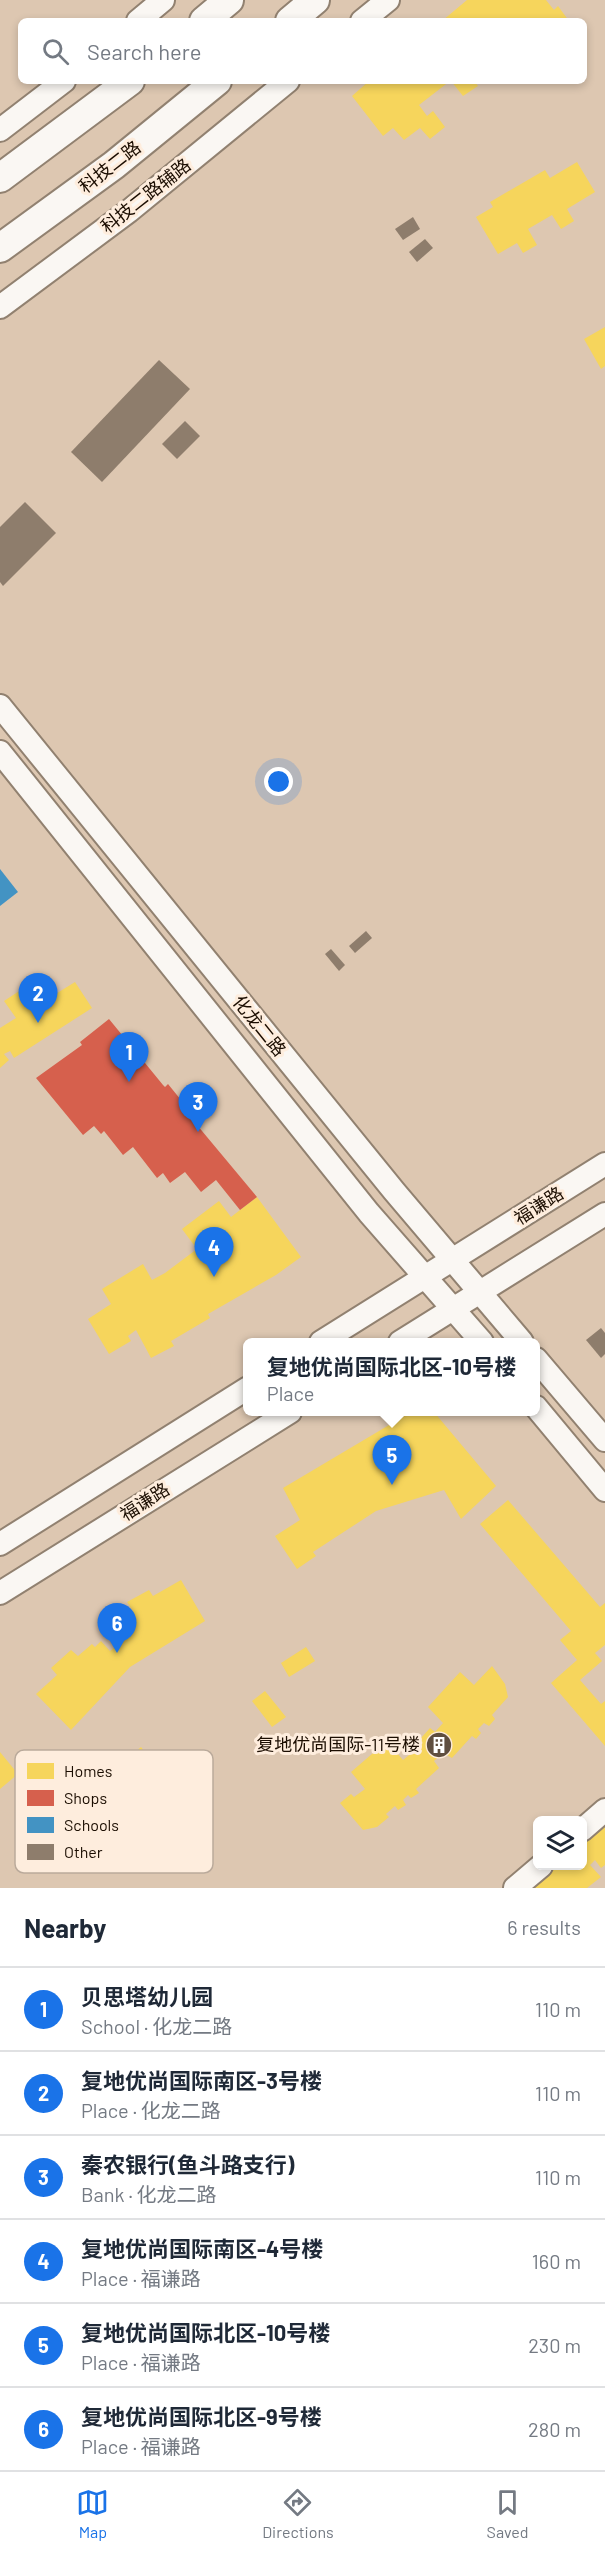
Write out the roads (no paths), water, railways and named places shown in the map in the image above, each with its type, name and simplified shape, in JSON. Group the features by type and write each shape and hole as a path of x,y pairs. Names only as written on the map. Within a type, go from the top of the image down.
{"main road":[{"path":"208,18 229,0"},
{"path":"294,18 315,0"},
{"path":"0,178 126,84"},
{"name":"科技二路","path":"0,248 114,165 213,84"}],"street":[{"path":"142,18 163,0"},
{"path":"366,18 388,0"},
{"path":"0,130 60,84"},
{"name":"科技二路辅路","path":"0,307 129,211 284,84"},
{"name":"化龙二路","path":"0,706 386,1182 519,1338"},
{"name":"化龙二路","path":"0,752 369,1213 478,1338"},
{"name":"福谦路","path":"327,1338 605,1164"},
{"path":"406,1338 605,1214"},
{"path":"540,1364 605,1440"},
{"path":"0,1544 243,1391"},
{"path":"540,1412 605,1490"},
{"name":"福谦路","path":"0,1593 284,1416"},
{"path":"587,1826 605,1810"},
{"path":"515,1888 536,1870"}],"place":[{"name":"复地优尚国际南区-3号楼","path":"38,1023"},
{"name":"贝思塔幼儿园","path":"129,1082"},
{"name":"秦农银行(鱼斗路支行)","path":"198,1132"},
{"name":"复地优尚国际南区-4号楼","path":"214,1277"},
{"name":"复地优尚国际北区-10号楼","path":"392,1485"},
{"name":"复地优尚国际北区-9号楼","path":"117,1653"},
{"name":"复地优尚国际-11号楼","path":"439,1745"}]}
